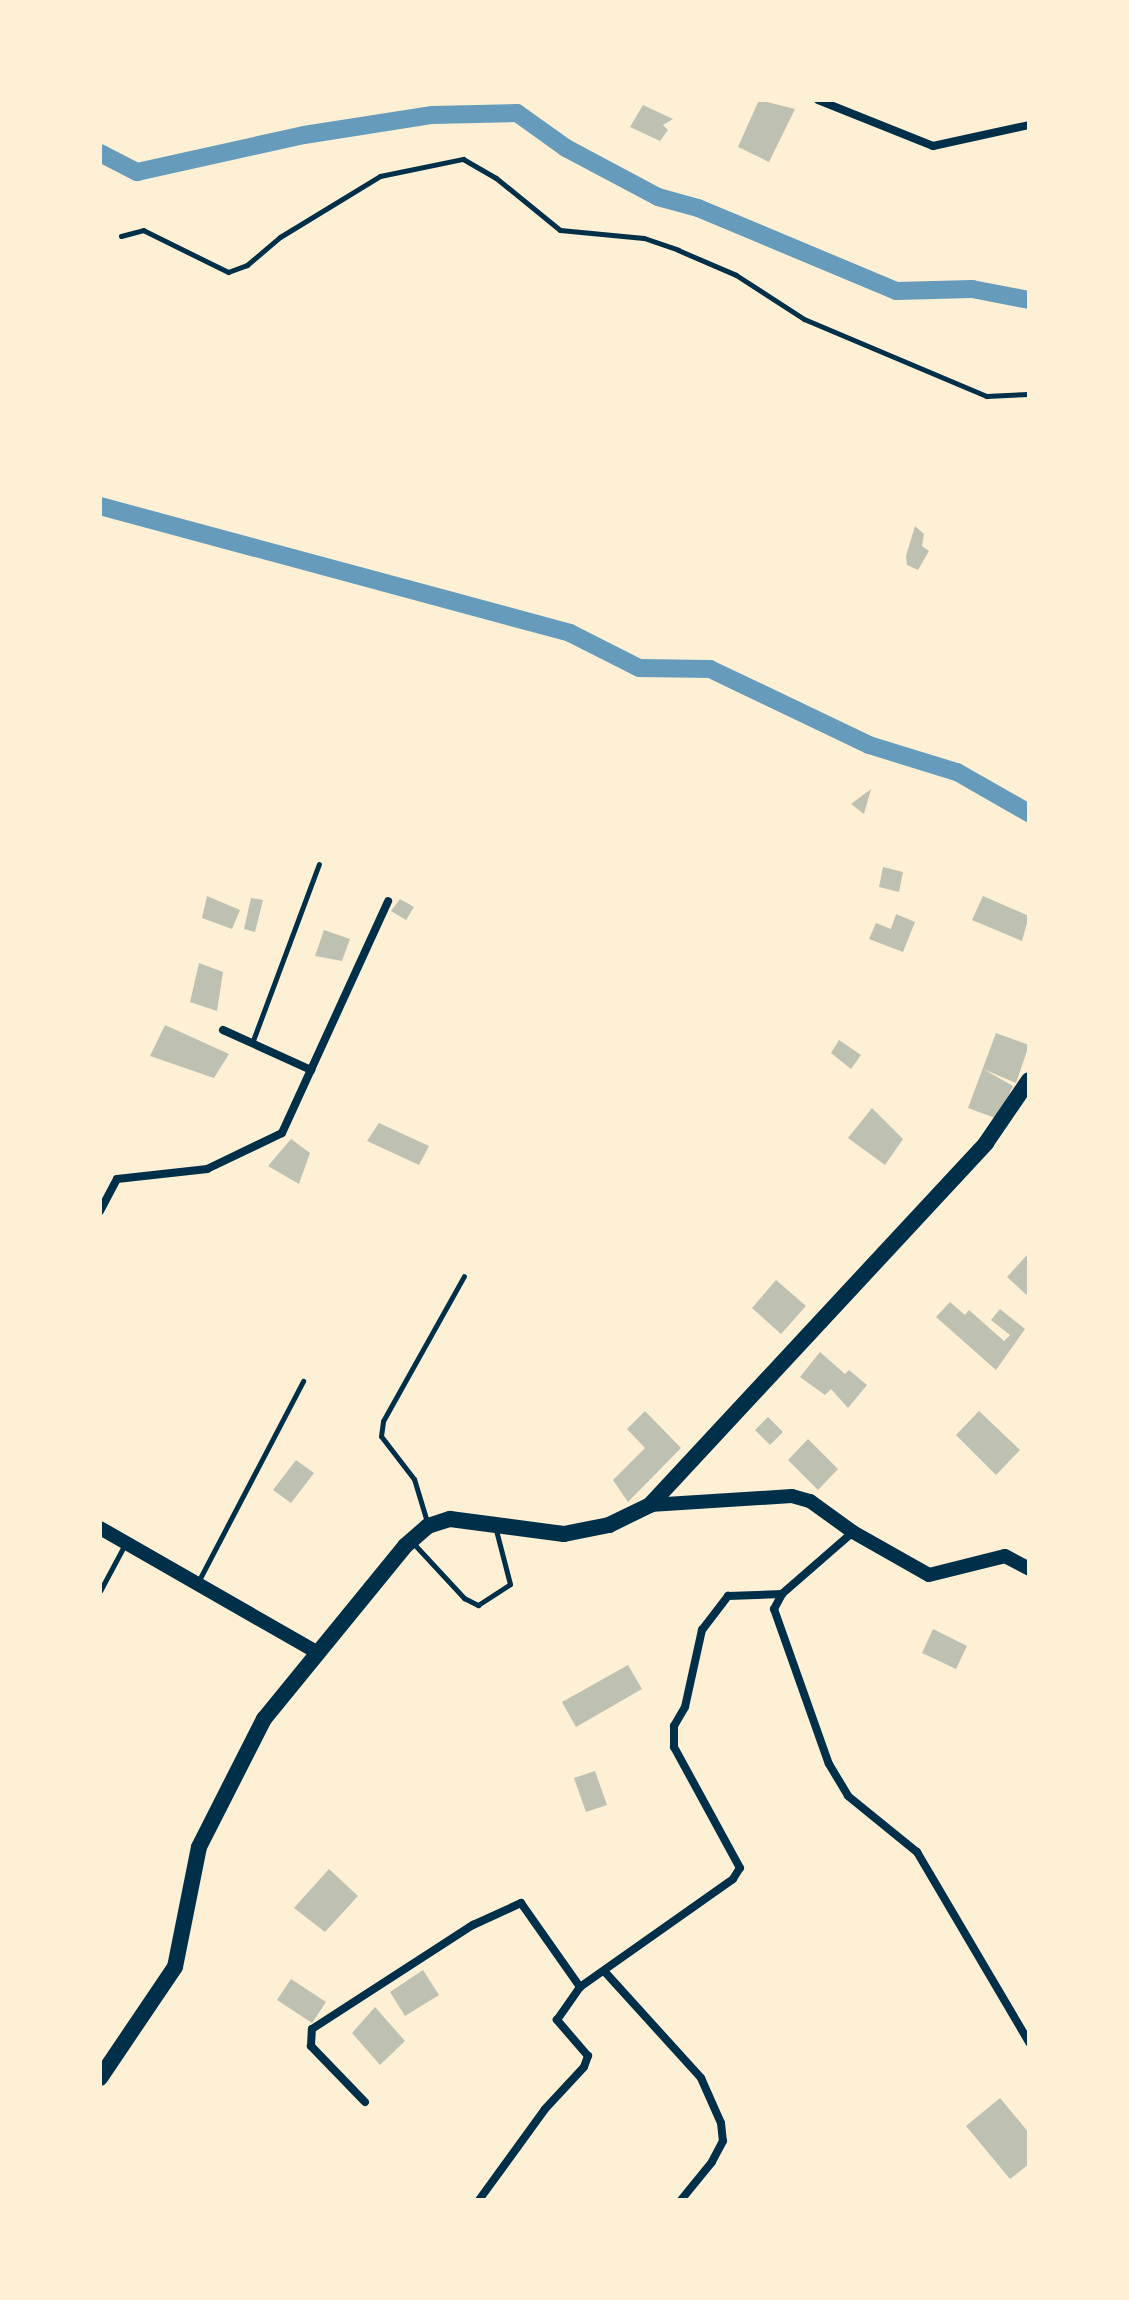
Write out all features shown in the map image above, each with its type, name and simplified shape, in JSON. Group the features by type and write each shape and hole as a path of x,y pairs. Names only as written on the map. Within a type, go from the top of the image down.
{"main road":[{"path":"100,2078 175,1967 199,1847 227,1786 264,1719 315,1651 411,1540 428,1526 462,1517 564,1534 609,1525 650,1505 986,1143 1029,1080"}],"street":[{"path":"818,100 933,146 1029,125"},
{"path":"100,1211 117,1179 207,1169 282,1133 388,901"},
{"path":"223,1030 311,1070"},
{"path":"650,1505 792,1496 810,1501 853,1532 929,1575 1005,1556 1029,1569"},
{"path":"100,1528 315,1651"},
{"path":"853,1532 782,1594 774,1609 829,1764 848,1796 917,1852 1029,2042"},
{"path":"479,2200 545,2109 584,2067 588,2056 557,2020 580,1987 733,1879 740,1868 674,1747 674,1726 685,1707 702,1630 728,1596 782,1594"},
{"path":"365,2102 311,2046 312,2029 473,1925 521,1903 580,1987"},
{"path":"605,1972 701,2078 721,2123 723,2141 712,2162 681,2200"}],"lane":[{"path":"121,236 143,230 228,272 247,265 280,237 380,176 463,159 496,178 560,230 644,238 736,275 804,319 986,396 1029,394"},
{"path":"252,1043 319,864"},
{"path":"428,1526 414,1479 381,1436 383,1421 464,1276"},
{"path":"197,1583 303,1381"},
{"path":"411,1540 464,1598 478,1605 510,1584 494,1523"},
{"path":"100,1591 125,1543"}],"building":[{"path":"759,100 795,109 769,162 738,147"},
{"path":"643,105 673,119 663,125 668,130 660,141 630,127"},
{"path":"915,526 924,534 922,546 929,551 918,570 907,565 906,556"},
{"path":"871,789 864,814 851,804"},
{"path":"883,867 903,872 899,892 879,887"},
{"path":"207,896 240,910 232,929 202,918"},
{"path":"983,896 1029,916 1022,941 972,920"},
{"path":"251,898 263,900 255,932 244,929"},
{"path":"400,899 414,907 406,920 391,911"},
{"path":"896,914 915,922 903,952 869,939 876,923 891,929"},
{"path":"324,930 350,939 342,961 315,956"},
{"path":"199,963 223,972 217,1011 190,1002"},
{"path":"165,1025 229,1054 214,1078 150,1056"},
{"path":"996,1033 1029,1045 1016,1083 983,1069 1013,1086 998,1119 968,1108"},
{"path":"839,1040 861,1055 851,1069 831,1053"},
{"path":"872,1108 903,1139 885,1165 848,1138"},
{"path":"379,1123 429,1146 419,1165 367,1141"},
{"path":"291,1139 310,1153 299,1184 268,1166"},
{"path":"1027,1255 1029,1257 1029,1297 1007,1277"},
{"path":"776,1280 806,1306 781,1334 752,1308"},
{"path":"950,1302 965,1315 969,1310 1004,1341 1010,1335 991,1320 1000,1309 1025,1329 996,1370 936,1317"},
{"path":"820,1352 845,1374 849,1370 867,1385 848,1408 831,1389 825,1395 800,1377"},
{"path":"645,1411 681,1448 628,1502 613,1480 645,1448 627,1429"},
{"path":"979,1411 1020,1450 996,1475 956,1435"},
{"path":"768,1417 783,1432 770,1445 755,1430"},
{"path":"808,1439 838,1469 818,1490 788,1460"},
{"path":"296,1460 314,1473 291,1503 273,1490"},
{"path":"933,1629 967,1646 956,1669 922,1653"},
{"path":"628,1665 642,1689 576,1727 562,1702"},
{"path":"595,1771 607,1805 586,1812 574,1778"},
{"path":"329,1869 358,1896 325,1932 294,1908"},
{"path":"423,1970 439,1995 405,2016 390,1992"},
{"path":"291,1979 326,2002 312,2023 277,2000"},
{"path":"375,2007 405,2041 380,2065 352,2033"},
{"path":"1000,2098 1029,2133 1029,2164 1010,2179 966,2126"}],"waterway":[{"path":"100,153 137,172 304,135 432,115 517,113 566,148 658,197 698,208 896,291 972,289 1029,300"},
{"path":"100,506 570,633 639,668 710,669 869,745 957,772 1029,813"}]}
